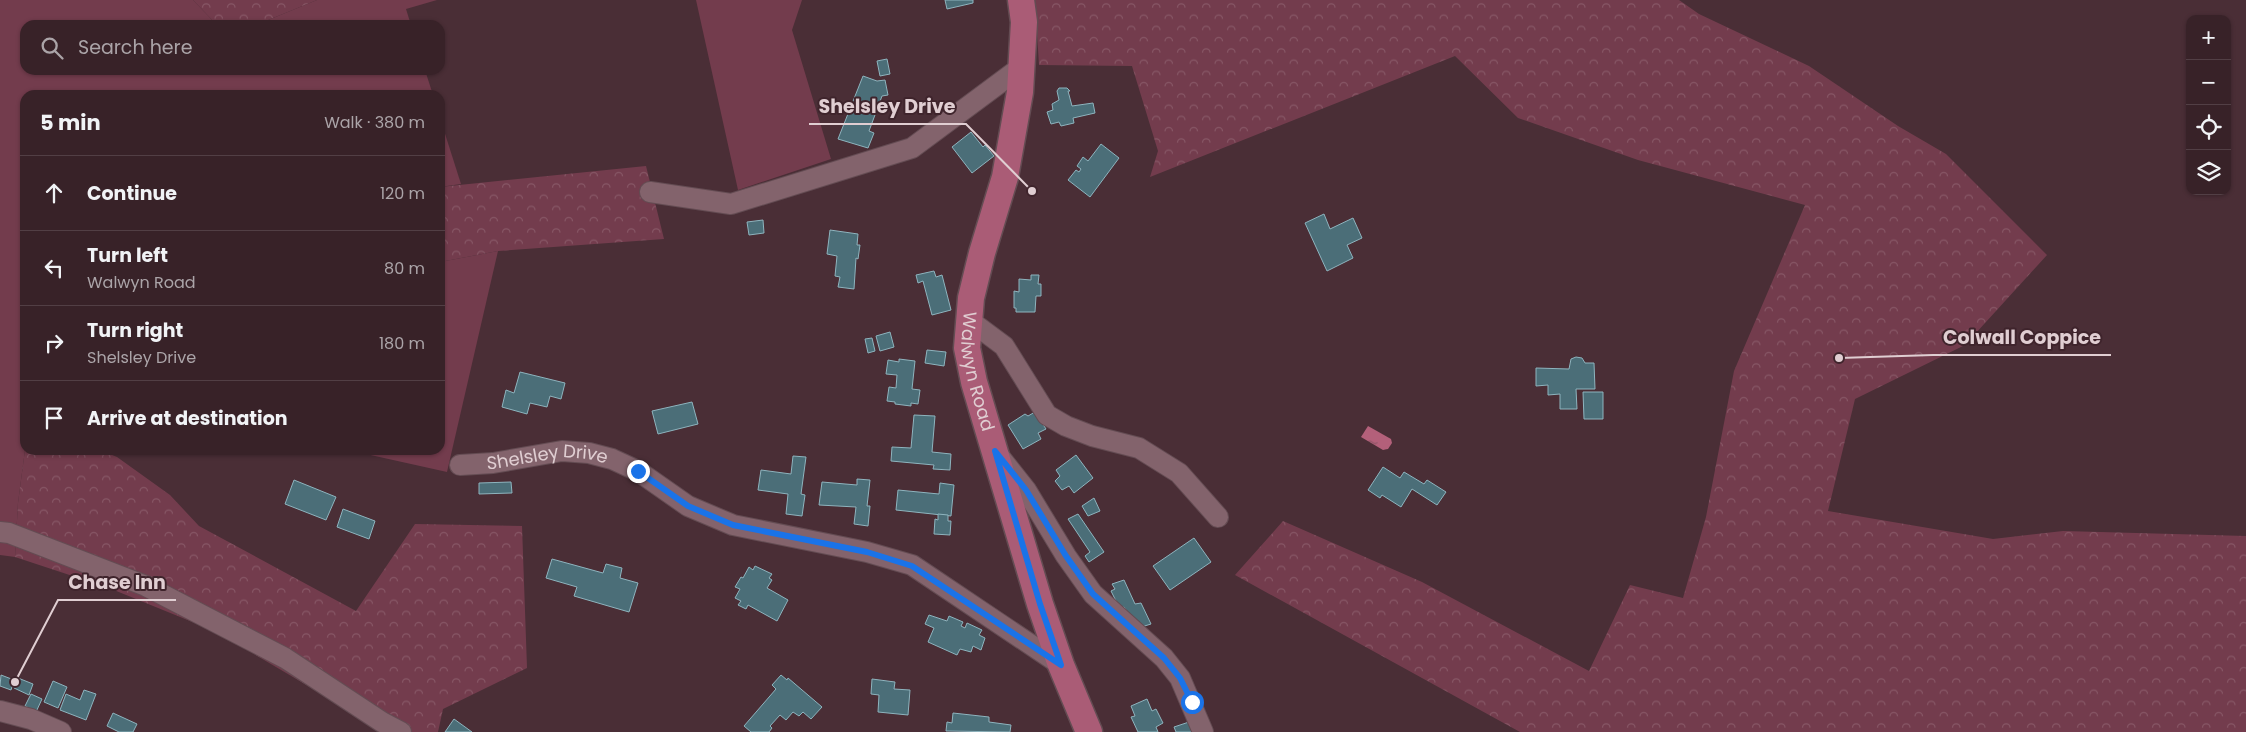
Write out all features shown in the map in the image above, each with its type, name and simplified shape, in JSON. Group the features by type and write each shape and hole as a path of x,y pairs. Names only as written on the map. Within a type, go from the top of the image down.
{"main road":[{"name":"Walwyn Road","path":"1021,0 1024,22 1020,92 1005,176 971,298 966,348 1040,604 1061,665 1089,732"}],"street":[{"path":"650,192 731,204 912,148 1021,67"},
{"path":"968,320 1004,346 1047,415 1066,426 1092,436 1138,448 1179,473 1218,517"},
{"name":"Shelsley Drive","path":"460,465 493,463 562,451 589,453 612,459 638,471 688,506 733,525 867,552 912,566 1061,665"},
{"path":"995,451 1026,490 1066,556 1093,594 1164,658 1180,678 1203,732"},
{"path":"0,532 9,533 146,586 285,658 382,722 401,732"},
{"path":"0,711 31,719 61,732"}],"green space":[{"path":"0,0 193,0 212,20 20,20 20,75 427,75 431,90 20,90 20,455 24,455 18,503 15,557 0,555"},
{"path":"193,0 317,0 268,20 212,20"},
{"path":"317,0 437,0 406,9 409,20 268,20"},
{"path":"696,0 802,0 792,30 831,159 738,190"},
{"path":"1035,0 1679,0 1699,14 1809,66 1898,126 1946,154 2047,255 1965,345 1855,399 1828,511 1993,539 2063,531 2246,536 2246,732 1520,732 1235,575 1283,521 1422,582 1589,671 1630,585 1683,598 1706,517 1734,371 1805,205 1638,160 1518,118 1455,56 1150,177 1158,151 1132,66 1039,65"},
{"path":"445,134 461,184 445,186"},
{"path":"646,166 664,239 498,251 445,261 445,186"},
{"path":"498,251 447,472 370,455 445,455 445,261"},
{"path":"24,455 112,455 170,495 199,526 356,611 415,524 522,526 527,668 443,709 438,732 386,732 217,632 109,588 15,557 18,503"}],"water":[{"path":"1368,426 1391,439 1392,443 1388,449 1383,450 1361,437"}],"building":[{"path":"945,0 973,0 973,3 947,9"},
{"path":"887,59 890,74 880,76 877,61"},
{"path":"863,76 877,81 885,80 888,95 882,96 869,131 874,133 868,148 838,139"},
{"path":"1059,88 1067,88 1070,91 1068,91 1072,106 1093,103 1095,113 1073,118 1074,123 1061,126 1059,122 1051,124 1047,112 1053,110 1052,104 1059,100 1057,91"},
{"path":"971,132 983,147 985,145 994,156 972,173 952,147"},
{"path":"1101,144 1119,158 1090,197 1068,180 1076,170 1079,172 1081,169 1077,166 1083,157 1088,161"},
{"path":"1324,214 1330,229 1353,218 1362,238 1347,245 1353,258 1327,271 1305,223"},
{"path":"763,220 764,233 749,235 747,222"},
{"path":"830,230 858,234 857,245 860,245 858,259 856,258 854,289 838,287 840,277 835,276 837,256 827,254"},
{"path":"934,271 936,277 942,275 951,310 932,315 923,281 918,283 916,275"},
{"path":"1031,275 1039,275 1038,284 1041,284 1041,296 1036,296 1035,312 1016,312 1016,308 1014,308 1014,291 1019,292 1019,279 1031,280"},
{"path":"890,332 894,347 880,351 876,336"},
{"path":"872,338 875,351 868,353 865,339"},
{"path":"927,350 946,352 944,366 925,363"},
{"path":"1576,357 1582,358 1585,363 1594,363 1595,389 1576,389 1577,409 1560,409 1560,394 1548,395 1548,385 1536,386 1536,368 1569,369 1571,359"},
{"path":"899,359 915,361 912,389 920,390 918,404 911,403 911,406 887,401 889,387 896,388 897,375 886,374 888,360 899,362"},
{"path":"520,372 565,383 561,399 550,396 547,407 530,403 527,414 502,407 506,390 514,393"},
{"path":"1583,392 1603,392 1603,419 1584,419"},
{"path":"692,402 698,424 658,434 652,411"},
{"path":"1035,412 1046,429 1038,433 1041,439 1023,449 1008,425 1025,414 1028,416"},
{"path":"914,415 935,416 932,452 951,454 950,470 933,469 934,465 891,461 892,447 911,448"},
{"path":"1076,455 1093,478 1074,493 1069,486 1062,490 1055,481 1060,476 1056,470"},
{"path":"793,456 806,457 801,494 805,495 802,516 786,514 788,494 758,490 761,470 791,474"},
{"path":"1383,467 1400,478 1404,472 1424,484 1427,480 1446,492 1437,505 1412,489 1401,507 1382,495 1380,498 1368,490"},
{"path":"857,479 870,480 867,506 870,506 868,526 854,524 856,507 819,505 822,482 857,485"},
{"path":"294,480 336,497 326,520 285,504"},
{"path":"511,482 512,493 479,494 479,483"},
{"path":"940,483 954,485 951,516 896,510 898,490 939,494"},
{"path":"1094,498 1100,511 1088,516 1082,506"},
{"path":"343,509 375,521 369,539 337,527"},
{"path":"938,514 948,515 948,521 951,521 950,535 934,534 935,519 938,520"},
{"path":"1078,514 1104,552 1089,562 1085,556 1090,552 1068,519"},
{"path":"1194,538 1211,562 1170,590 1153,566"},
{"path":"552,559 603,573 606,564 622,568 620,578 638,583 629,612 574,596 577,587 546,578"},
{"path":"755,566 772,574 769,578 772,580 767,588 788,600 777,621 748,605 746,609 738,605 741,601 735,598 740,589 735,587 741,577 743,578 749,567 753,570"},
{"path":"1124,580 1135,604 1141,603 1151,624 1138,628 1124,607 1120,609 1111,591 1115,589 1112,584"},
{"path":"929,615 947,621 949,616 963,622 961,626 965,628 967,623 982,630 979,635 985,638 981,650 973,646 971,652 960,649 957,655 928,642 934,628 925,624"},
{"path":"1,675 14,680 11,690 0,686"},
{"path":"781,675 787,680 788,678 822,707 811,719 803,712 799,716 793,712 786,720 780,715 770,726 772,728 769,732 751,732 744,726 776,689 772,685"},
{"path":"18,678 33,684 29,695 14,688"},
{"path":"872,679 895,682 894,689 910,690 908,715 878,712 879,695 871,694"},
{"path":"53,681 67,687 58,708 44,702"},
{"path":"84,690 96,694 86,720 60,710 66,694 80,700"},
{"path":"31,694 42,699 36,712 25,706"},
{"path":"1147,699 1152,711 1156,709 1163,723 1156,727 1158,732 1138,732 1131,717 1135,716 1131,706"},
{"path":"113,713 137,724 133,732 119,732 107,726"},
{"path":"953,713 989,717 989,722 1011,725 1010,732 946,731 947,722 952,723"},
{"path":"454,719 472,732 445,732"},
{"path":"1189,722 1193,732 1176,732 1174,727"}],"place":[{"name":"Shelsley Drive","path":"1032,191"},
{"name":"Colwall Coppice","path":"1839,358"},
{"name":"Chase Inn","path":"15,682"}],"route":[{"path":"638,471 688,506 733,525 867,552 912,566 1061,665 1040,604 995,451 1026,490 1066,556 1093,594 1164,658 1180,678 1192,702"}]}
